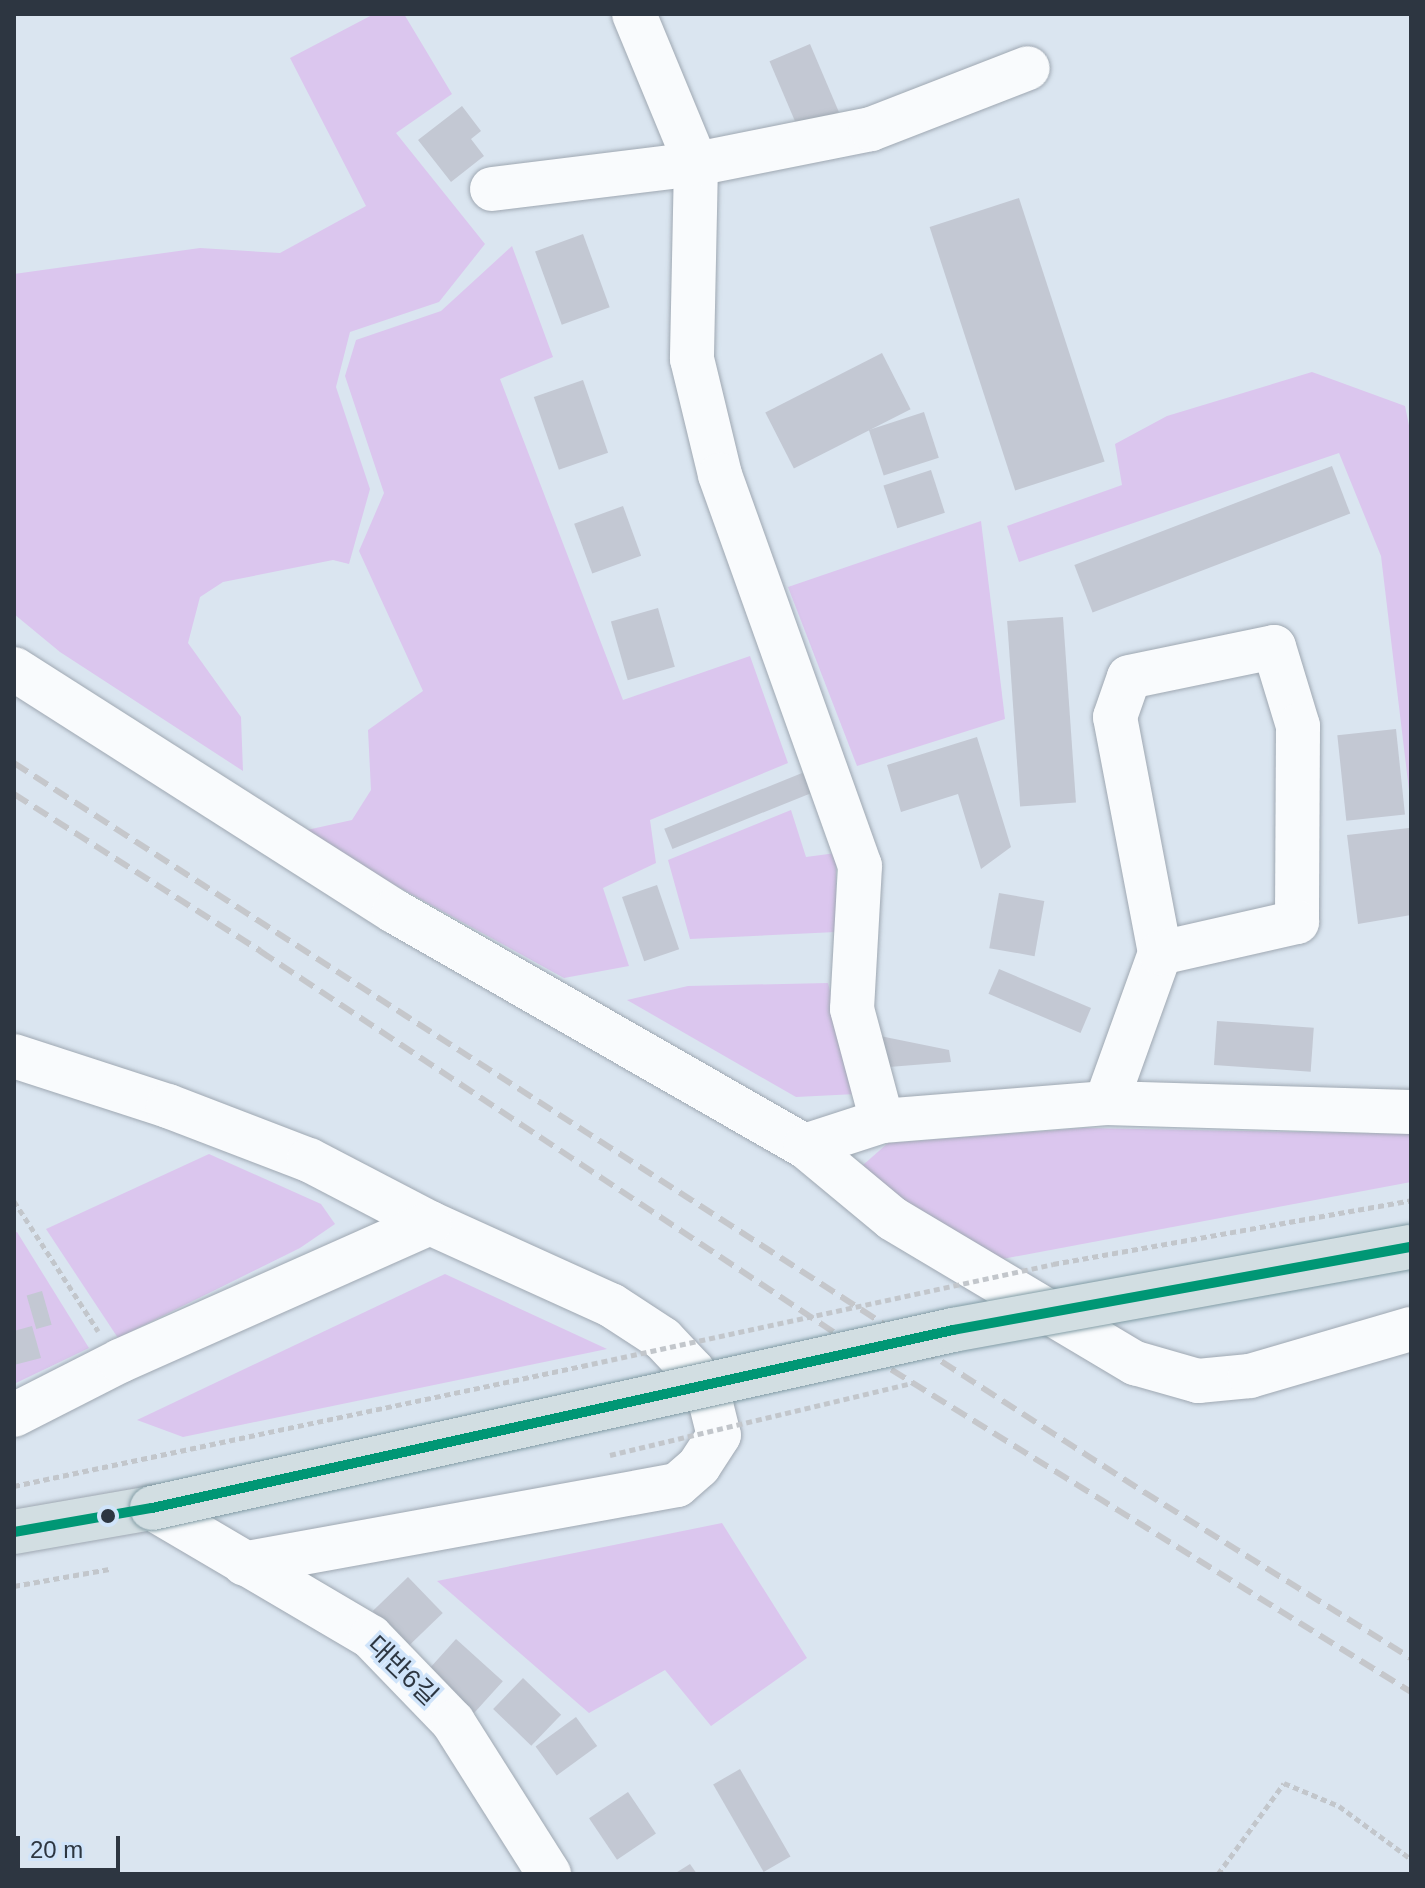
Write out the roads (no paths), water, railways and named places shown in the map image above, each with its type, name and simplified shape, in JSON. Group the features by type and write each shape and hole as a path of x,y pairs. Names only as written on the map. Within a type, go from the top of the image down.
{"main road":[{"path":"14,1532 152,1508 953,1330 1411,1247"}],"street":[{"path":"634,14 696,164 692,359 720,475 860,866 852,1009 882,1121"},
{"path":"492,189 696,164 871,129 1028,68"},
{"path":"1106,1103 1160,953 1115,717 1129,677 1274,647 1298,726 1297,922 1160,953"},
{"path":"14,669 394,911 805,1146 893,1219 1135,1363 1198,1381 1250,1376 1411,1329"},
{"path":"14,1056 168,1106 309,1160 430,1223 611,1305 663,1339 693,1371 711,1404 719,1435 699,1466 677,1485 244,1564"},
{"path":"805,1146 882,1121 1106,1103 1411,1112"},
{"path":"14,1415 120,1361 430,1223"},
{"name":"대반6길","path":"152,1508 371,1637 453,1722 549,1874"}],"railway":[{"path":"14,763 1144,1492 1411,1658"},
{"path":"14,794 260,951 871,1357 1411,1692"}]}
